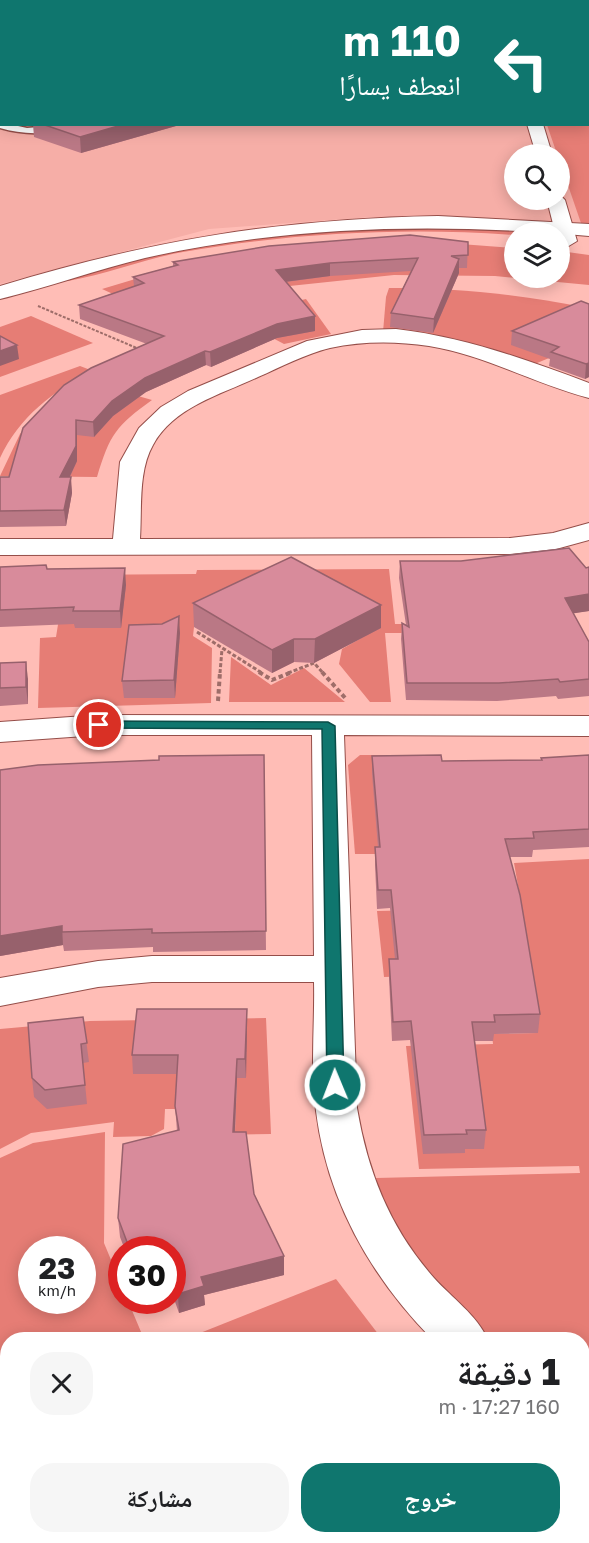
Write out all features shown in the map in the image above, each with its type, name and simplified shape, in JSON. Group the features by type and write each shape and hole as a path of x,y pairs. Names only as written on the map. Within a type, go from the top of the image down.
{"street":[{"path":"536,126 541,144"},
{"path":"0,293 95,262 164,246 282,228 413,221 504,231"},
{"path":"570,235 589,230"},
{"path":"0,310 64,288 181,259 303,241 430,235 504,238"},
{"path":"570,239 589,244"},
{"path":"39,279 64,288"},
{"path":"126,547 133,462 142,439 150,429 190,398 314,346 377,335 438,339 477,349 589,391"},
{"path":"0,547 510,546 556,542 589,531"},
{"path":"0,732 89,726 589,726"},
{"path":"328,726 336,1108 339,1141 348,1174 362,1208 403,1276 432,1309 456,1332"},
{"path":"0,993 87,976 152,969 333,969"}],"lane":[{"path":"3,126 26,133 44,132 64,126"}],"path":[{"path":"26,301 146,352"},
{"path":"197,632 272,680 314,663 369,726"},
{"path":"216,726 222,648"}],"shaded area":[{"path":"0,126 589,126 589,229 570,227 570,222 371,217 209,229 0,284"},
{"path":"547,126 589,126 589,227 582,226 570,191 570,144 554,144"},
{"path":"392,227 504,230 504,235 390,232 265,240 168,255 68,281 68,277 154,252 284,234"},
{"path":"447,243 504,247 504,277 394,275 242,291 157,314 102,289 152,274"},
{"path":"570,252 589,255 589,285 570,283"},
{"path":"389,288 486,293 583,307 580,345 530,366 383,332"},
{"path":"306,299 331,334 284,344 231,316"},
{"path":"31,316 93,343 0,377 0,327"},
{"path":"80,366 93,371 64,387 27,418 0,458 0,395"},
{"path":"82,380 152,400 122,424 116,432 106,450 97,477 0,476 20,434 43,407"},
{"path":"389,569 395,624 405,624 407,633 385,633 391,702 370,702 339,664 342,649 363,637 291,580 194,627 193,636 212,648 211,703 38,708 40,638 56,637 66,575 196,574 197,570"},
{"path":"231,657 271,685 304,668 345,702 229,702"},
{"path":"360,755 438,755 440,773 378,854 355,854 348,765"},
{"path":"589,859 589,1332 473,1332 386,1225 376,1178 580,1173 579,1166 419,1169 406,1046 493,1044 492,1034 537,1033 469,974 384,977 377,911 522,908 514,863"},
{"path":"266,1018 271,1134 210,1135 235,1131 237,1078 192,1074 177,1109 165,1109 164,1129 151,1136 113,1137 114,1122 31,1133 0,1149 0,1029 90,1021"},
{"path":"105,1132 104,1243 108,1253 108,1314 133,1314 141,1332 0,1332 0,1158 33,1143"},
{"path":"336,1279 377,1332 203,1332"}],"building":[{"path":"48,126 118,126 80,137"},
{"path":"410,235 468,242 468,255 451,256 459,259 434,319 391,313 418,258 330,263 276,270 315,316 277,324 210,352 205,351 145,378 112,401 93,422 76,420 76,446 60,477 71,477 64,510 0,511 0,477 9,477 23,428 64,385 91,368 164,336 79,305 144,283 133,277 178,265 173,262 269,246"},
{"path":"581,301 589,304 589,363 551,352 559,347 512,331"},
{"path":"0,336 17,345 0,351"},
{"path":"569,548 586,568 589,567 589,594 565,598 589,642 589,679 560,682 558,679 499,683 407,683 402,623 409,627 400,561 461,561"},
{"path":"291,557 381,605 315,639 294,639 272,650 193,603"},
{"path":"46,565 47,569 125,568 120,611 73,611 74,607 0,610 0,567"},
{"path":"179,616 174,680 122,681 129,625 162,624"},
{"path":"26,662 26,687 0,688 0,663"},
{"path":"264,755 266,931 152,933 152,929 62,932 62,926 0,936 0,770 38,765 159,760 159,756"},
{"path":"441,755 442,761 542,760 541,758 589,755 589,829 533,832 534,838 505,839 520,895 540,1014 494,1015 495,1022 472,1022 486,1130 466,1130 467,1134 424,1135 411,1021 393,1022 389,959 398,959 391,890 378,890 375,847 380,847 372,756"},
{"path":"137,1009 247,1009 245,1059 237,1059 233,1132 246,1132 254,1194 284,1256 201,1277 204,1286 186,1292 186,1236 125,1236 118,1218 123,1144 179,1130 175,1106 178,1055 132,1055"},
{"path":"83,1017 87,1043 81,1044 85,1085 45,1090 32,1078 28,1023"}],"route":[{"path":"99,725 328,726 335,1085"}]}
